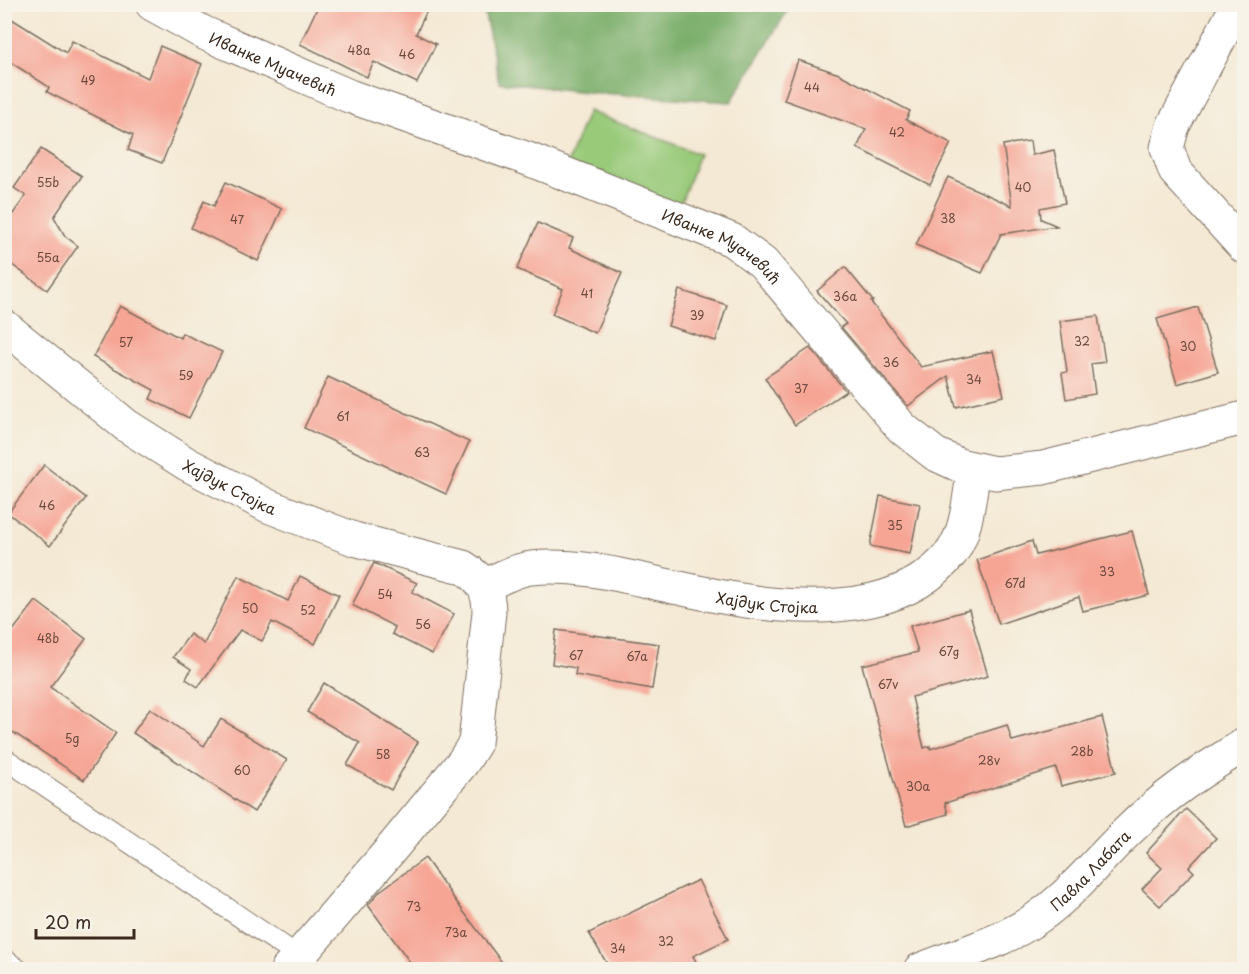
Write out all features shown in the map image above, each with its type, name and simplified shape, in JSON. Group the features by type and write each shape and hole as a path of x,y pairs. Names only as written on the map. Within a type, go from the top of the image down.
{"street":[{"name":"Иванке Муачевић","path":"152,4 204,33 349,96 528,159 732,240 763,263 902,428 935,454 959,465 995,473 1043,468 1245,418"},
{"path":"1238,4 1173,126 1167,148 1175,171 1245,247"},
{"name":"Хајдук Стојка","path":"4,326 127,426 187,465 268,506 354,539 463,567 476,575 484,586 529,568 572,568 626,576 711,594 809,608 850,604 889,596 908,589 953,551 964,522 974,469"},
{"path":"292,963 387,854 463,762 475,743 489,612 489,598 484,586"},
{"name":"Павла Лабата","path":"920,969 1014,932 1038,917 1066,895 1128,831 1186,780 1245,745"}],"lane":[{"path":"4,758 292,963"},
{"path":"4,959 19,969"}],"green space":[{"path":"483,4 791,5 731,102 586,92 499,82"},
{"path":"588,111 699,154 679,208 567,164"}],"building":[{"path":"319,4 430,4 416,34 436,44 417,83 374,62 367,77 300,44"},
{"path":"4,14 66,53 72,41 148,78 160,46 202,64 162,163 128,150 133,135 47,92 49,87 4,58"},
{"path":"798,60 839,74 910,111 906,120 951,143 930,185 857,148 866,129 784,100"},
{"path":"1030,141 1032,155 1054,150 1065,203 1040,208 1041,219 1057,226 1001,234 982,273 916,245 948,177 1012,206 1003,145"},
{"path":"41,149 82,176 54,217 65,236 78,246 47,290 4,259 4,226 26,196 14,188"},
{"path":"226,182 282,209 258,261 191,228 204,201 214,206"},
{"path":"538,223 573,238 569,248 622,273 595,333 552,314 563,289 517,269"},
{"path":"845,267 921,367 993,351 1004,396 956,407 948,376 908,406 841,327 846,324 817,291"},
{"path":"679,290 727,305 716,341 668,326"},
{"path":"120,306 180,338 182,333 222,352 189,418 150,399 154,390 93,357"},
{"path":"1198,307 1218,372 1177,384 1157,319"},
{"path":"1098,316 1105,362 1091,364 1095,394 1066,399 1062,373 1067,372 1060,321"},
{"path":"810,348 846,391 795,425 765,378"},
{"path":"328,377 469,442 446,494 304,428"},
{"path":"44,465 86,498 50,546 8,513"},
{"path":"880,496 920,504 910,554 870,546"},
{"path":"1132,531 1149,595 1083,611 1079,597 999,624 977,560 1032,541 1036,555"},
{"path":"374,563 417,583 412,592 454,614 432,654 392,634 395,627 352,605"},
{"path":"238,576 288,601 300,576 339,595 315,644 272,622 262,641 240,630 198,687 186,679 191,669 173,657 190,634 204,644"},
{"path":"36,601 86,639 50,687 116,733 84,780 4,726 4,642"},
{"path":"969,610 988,676 912,697 924,748 930,746 930,749 1007,725 1012,741 1102,717 1116,772 1061,786 1056,768 945,803 948,814 906,826 862,665 918,652 910,626"},
{"path":"556,630 659,644 652,689 575,675 576,668 552,664"},
{"path":"324,683 418,742 391,790 347,765 360,743 307,712"},
{"path":"150,708 204,746 221,719 287,760 254,812 133,733"},
{"path":"1186,809 1216,838 1189,867 1194,872 1160,906 1142,889 1162,868 1146,853"},
{"path":"425,858 507,969 415,969 368,905 380,891"},
{"path":"698,880 728,939 693,956 700,969 610,969 589,933"}]}
